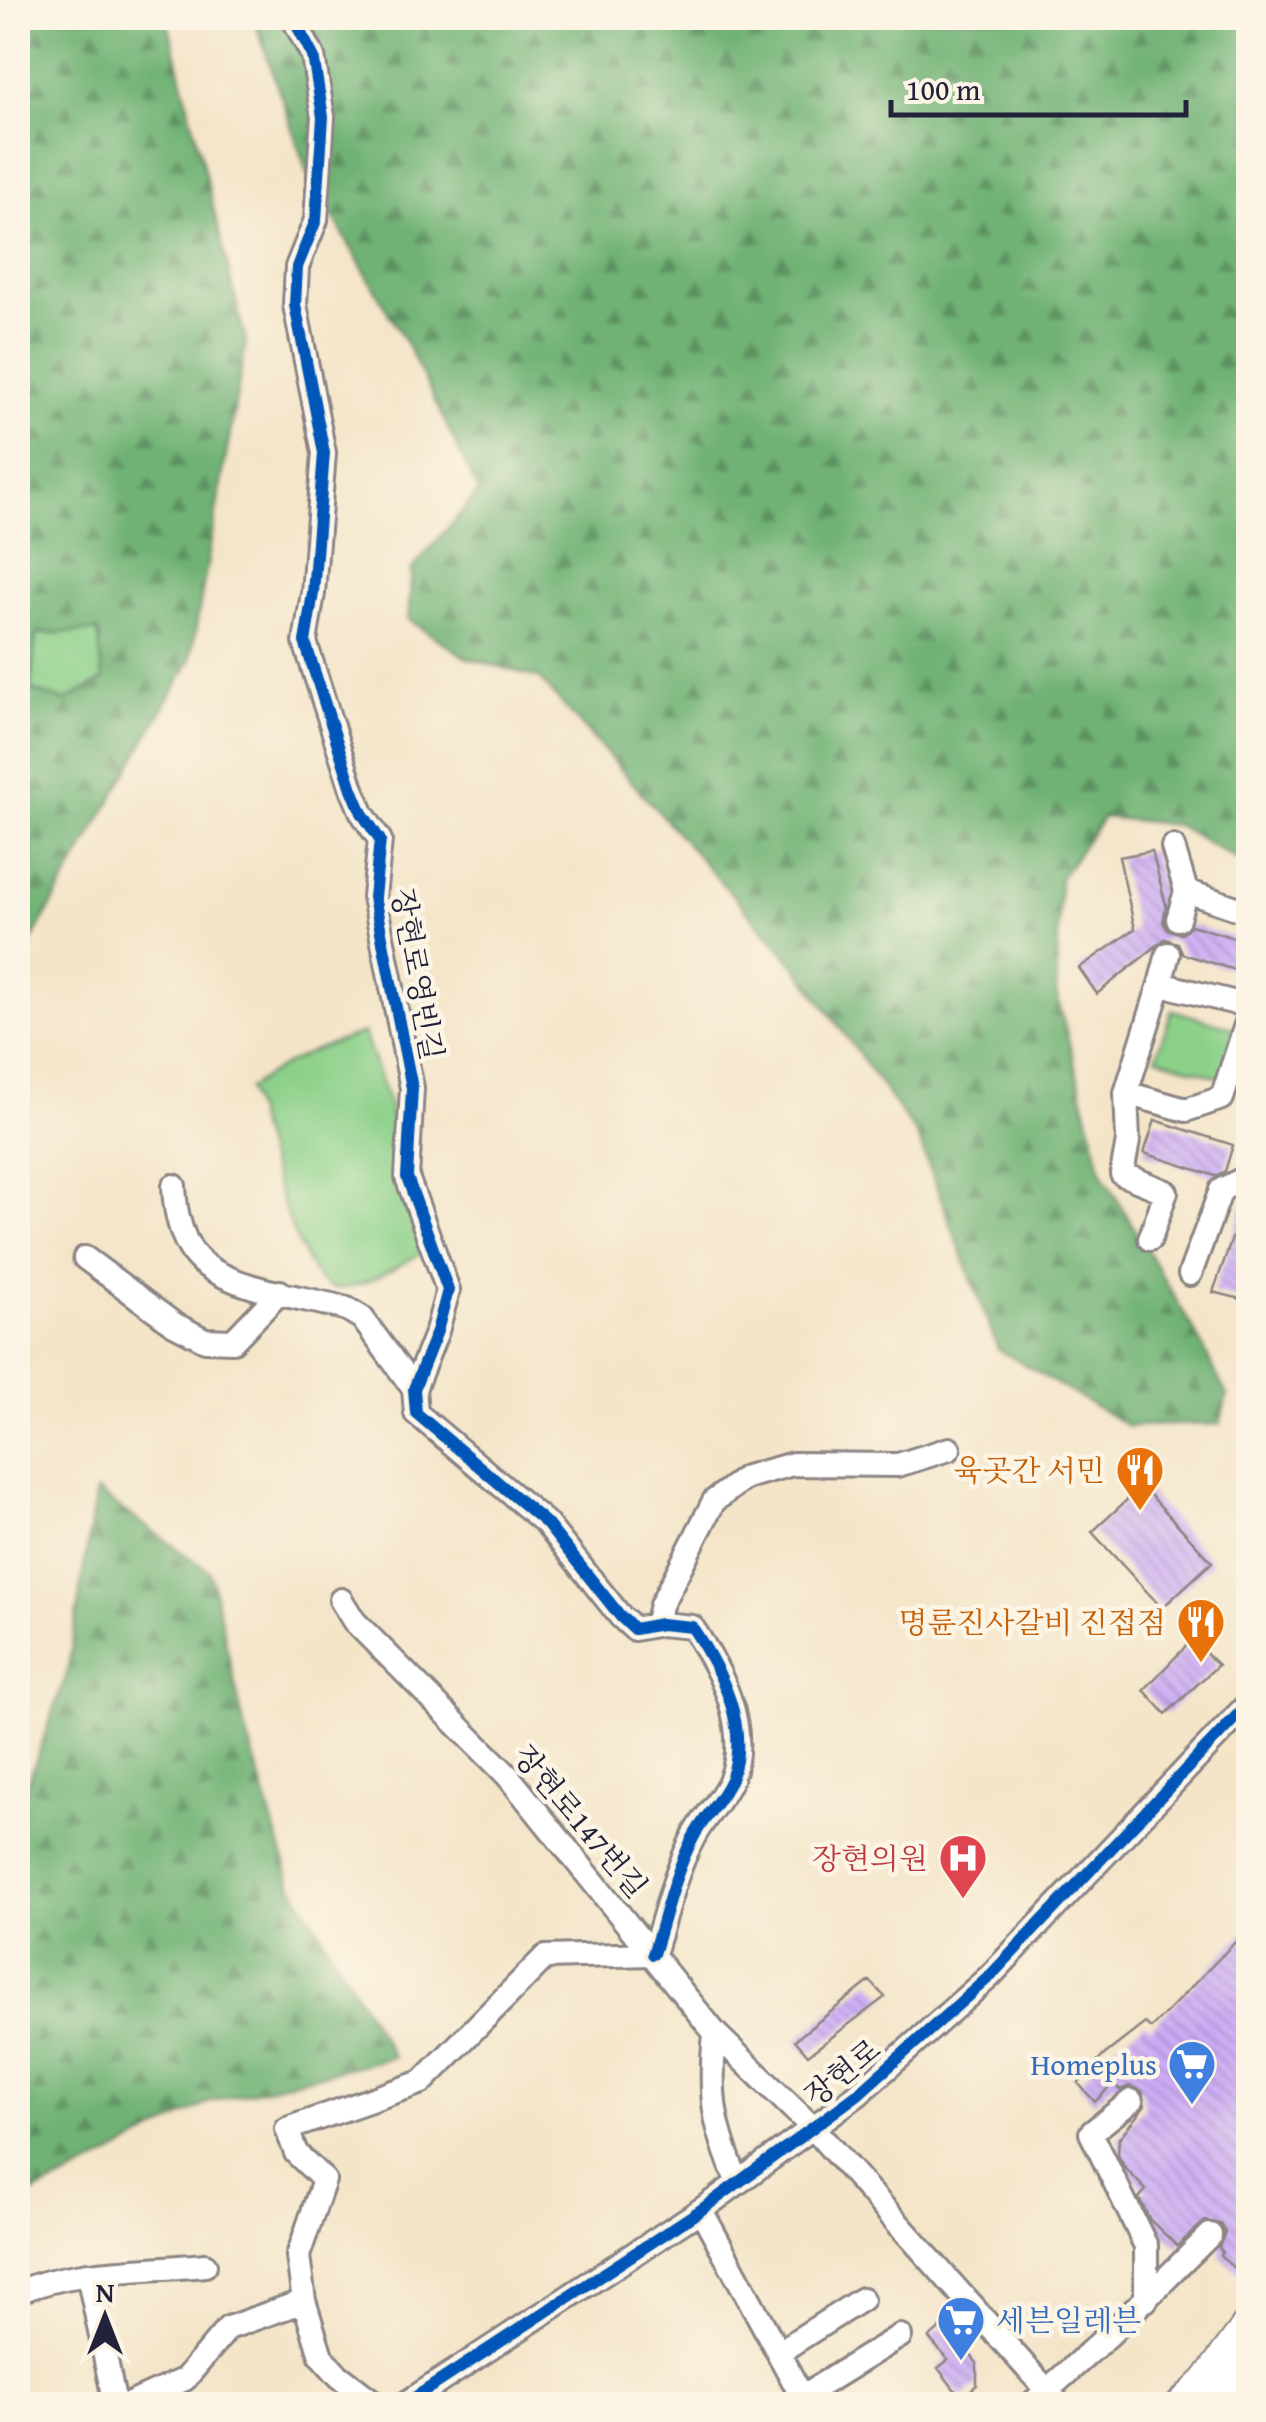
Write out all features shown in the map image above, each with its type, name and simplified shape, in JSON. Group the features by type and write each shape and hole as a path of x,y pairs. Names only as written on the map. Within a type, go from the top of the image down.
{"main road":[{"path":"1181,2404 1205,2381 1248,2323"},
{"path":"1218,2404 1248,2363"}],"street":[{"name":"장현로영빈길","path":"293,18 313,56 324,117 316,220 297,267 294,306 324,453 315,576 305,642 352,788 362,814 380,840 374,896 412,1088 407,1177 448,1290 414,1389"},
{"path":"1173,847 1186,891 1178,918"},
{"path":"1186,891 1248,912"},
{"path":"1150,1238 1166,1192 1122,1174 1128,1140 1126,1093 1168,954"},
{"path":"1160,984 1232,1002"},
{"path":"1126,1093 1186,1110 1222,1098 1248,1020"},
{"path":"1190,1274 1221,1190 1242,1179 1248,1181"},
{"path":"174,1186 175,1206 191,1250 205,1266 234,1279 348,1309 362,1318 414,1389 416,1414 546,1523 634,1628 692,1627 709,1653 733,1708 736,1744 731,1778 692,1838 653,1954 545,1958 422,2082 287,2129 296,2153 324,2180 298,2256 304,2301 321,2356 338,2376 376,2404"},
{"path":"85,1258 174,1324 205,1340 234,1342 280,1292"},
{"path":"656,1625 661,1605 714,1501 746,1477 793,1464 898,1465 948,1449"},
{"name":"장현로147번길","path":"341,1600 354,1622 508,1776 715,2033 813,2128"},
{"name":"장현로","path":"405,2404 701,2210 857,2095 990,1976 1248,1704"},
{"path":"715,2033 710,2086 721,2142 738,2183"},
{"path":"1131,2101 1091,2133 1151,2236 1146,2300"},
{"name":"장현로","path":"813,2128 1046,2401"},
{"path":"701,2210 779,2352 799,2402 900,2336"},
{"path":"1046,2401 1210,2235"},
{"path":"18,2292 46,2280 204,2265"},
{"path":"88,2274 115,2404"},
{"path":"779,2352 862,2299"},
{"path":"130,2404 184,2379 228,2328 304,2301"}],"green space":[{"path":"18,18 167,18 246,342 190,661 27,949 18,976","holes":["98,631 103,680 65,701 31,690 36,634"]},
{"path":"254,18 1248,18 1248,866 1177,825 1103,817 1060,878 1056,992 1103,1175 1199,1339 1227,1396 1220,1424 1128,1426 998,1349 917,1135 795,965 539,678 467,658 408,619 412,569 479,492 409,348 307,172"},
{"path":"99,631 103,680 65,701 31,690 35,634"},
{"path":"1172,1010 1234,1028 1221,1078 1156,1057"},
{"path":"364,1033 390,1107 398,1176 422,1253 352,1287 330,1287 317,1277 292,1229 248,1089 303,1055"},
{"path":"96,1491 210,1572 243,1721 291,1883 393,2057 210,2102 76,2174 18,2200 18,1795 23,1797 68,1669"}],"building":[{"path":"1152,851 1166,905 1163,922 1167,929 1181,934 1191,925 1248,942 1248,974 1183,954 1178,943 1165,939 1097,994 1079,968 1135,929 1119,857"},
{"path":"1155,1120 1233,1145 1225,1171 1215,1176 1144,1153"},
{"path":"1246,1199 1248,1278 1241,1299 1213,1292"},
{"path":"1142,1486 1212,1562 1162,1608 1092,1532"},
{"path":"1192,1640 1218,1665 1166,1714 1144,1690"},
{"name":"Homeplus","path":"1248,1929 1248,2280 1220,2256 1225,2232 1220,2224 1205,2221 1177,2246 1150,2220 1139,2198 1146,2190 1118,2155 1119,2138 1145,2106 1142,2091 1130,2086 1120,2090 1113,2083 1095,2102 1078,2083 1104,2055 1145,2023 1151,2028"},
{"path":"870,1981 885,1997 808,2055 795,2040"},
{"name":"세븐일레븐","path":"945,2324 977,2363 977,2385 961,2398 938,2368 948,2360 929,2338"}],"cycle path":[{"path":"293,18 313,56 323,117 316,220 297,267 295,305 324,453 313,593 305,642 352,789 380,840 374,897 412,1088 407,1177 448,1290 414,1389 416,1413 546,1523 634,1629 661,1624 692,1627 722,1680 730,1699 737,1739 731,1779 686,1852 653,1954"},
{"path":"405,2404 701,2210 857,2095 990,1976 1248,1704"}],"place":[{"name":"육곳간 서민","path":"1140,1512"},
{"name":"명륜진사갈비 진접점","path":"1201,1664"},
{"name":"장현의원","path":"963,1900"},
{"name":"Homeplus","path":"1192,2106"},
{"name":"세븐일레븐","path":"961,2362"}]}
